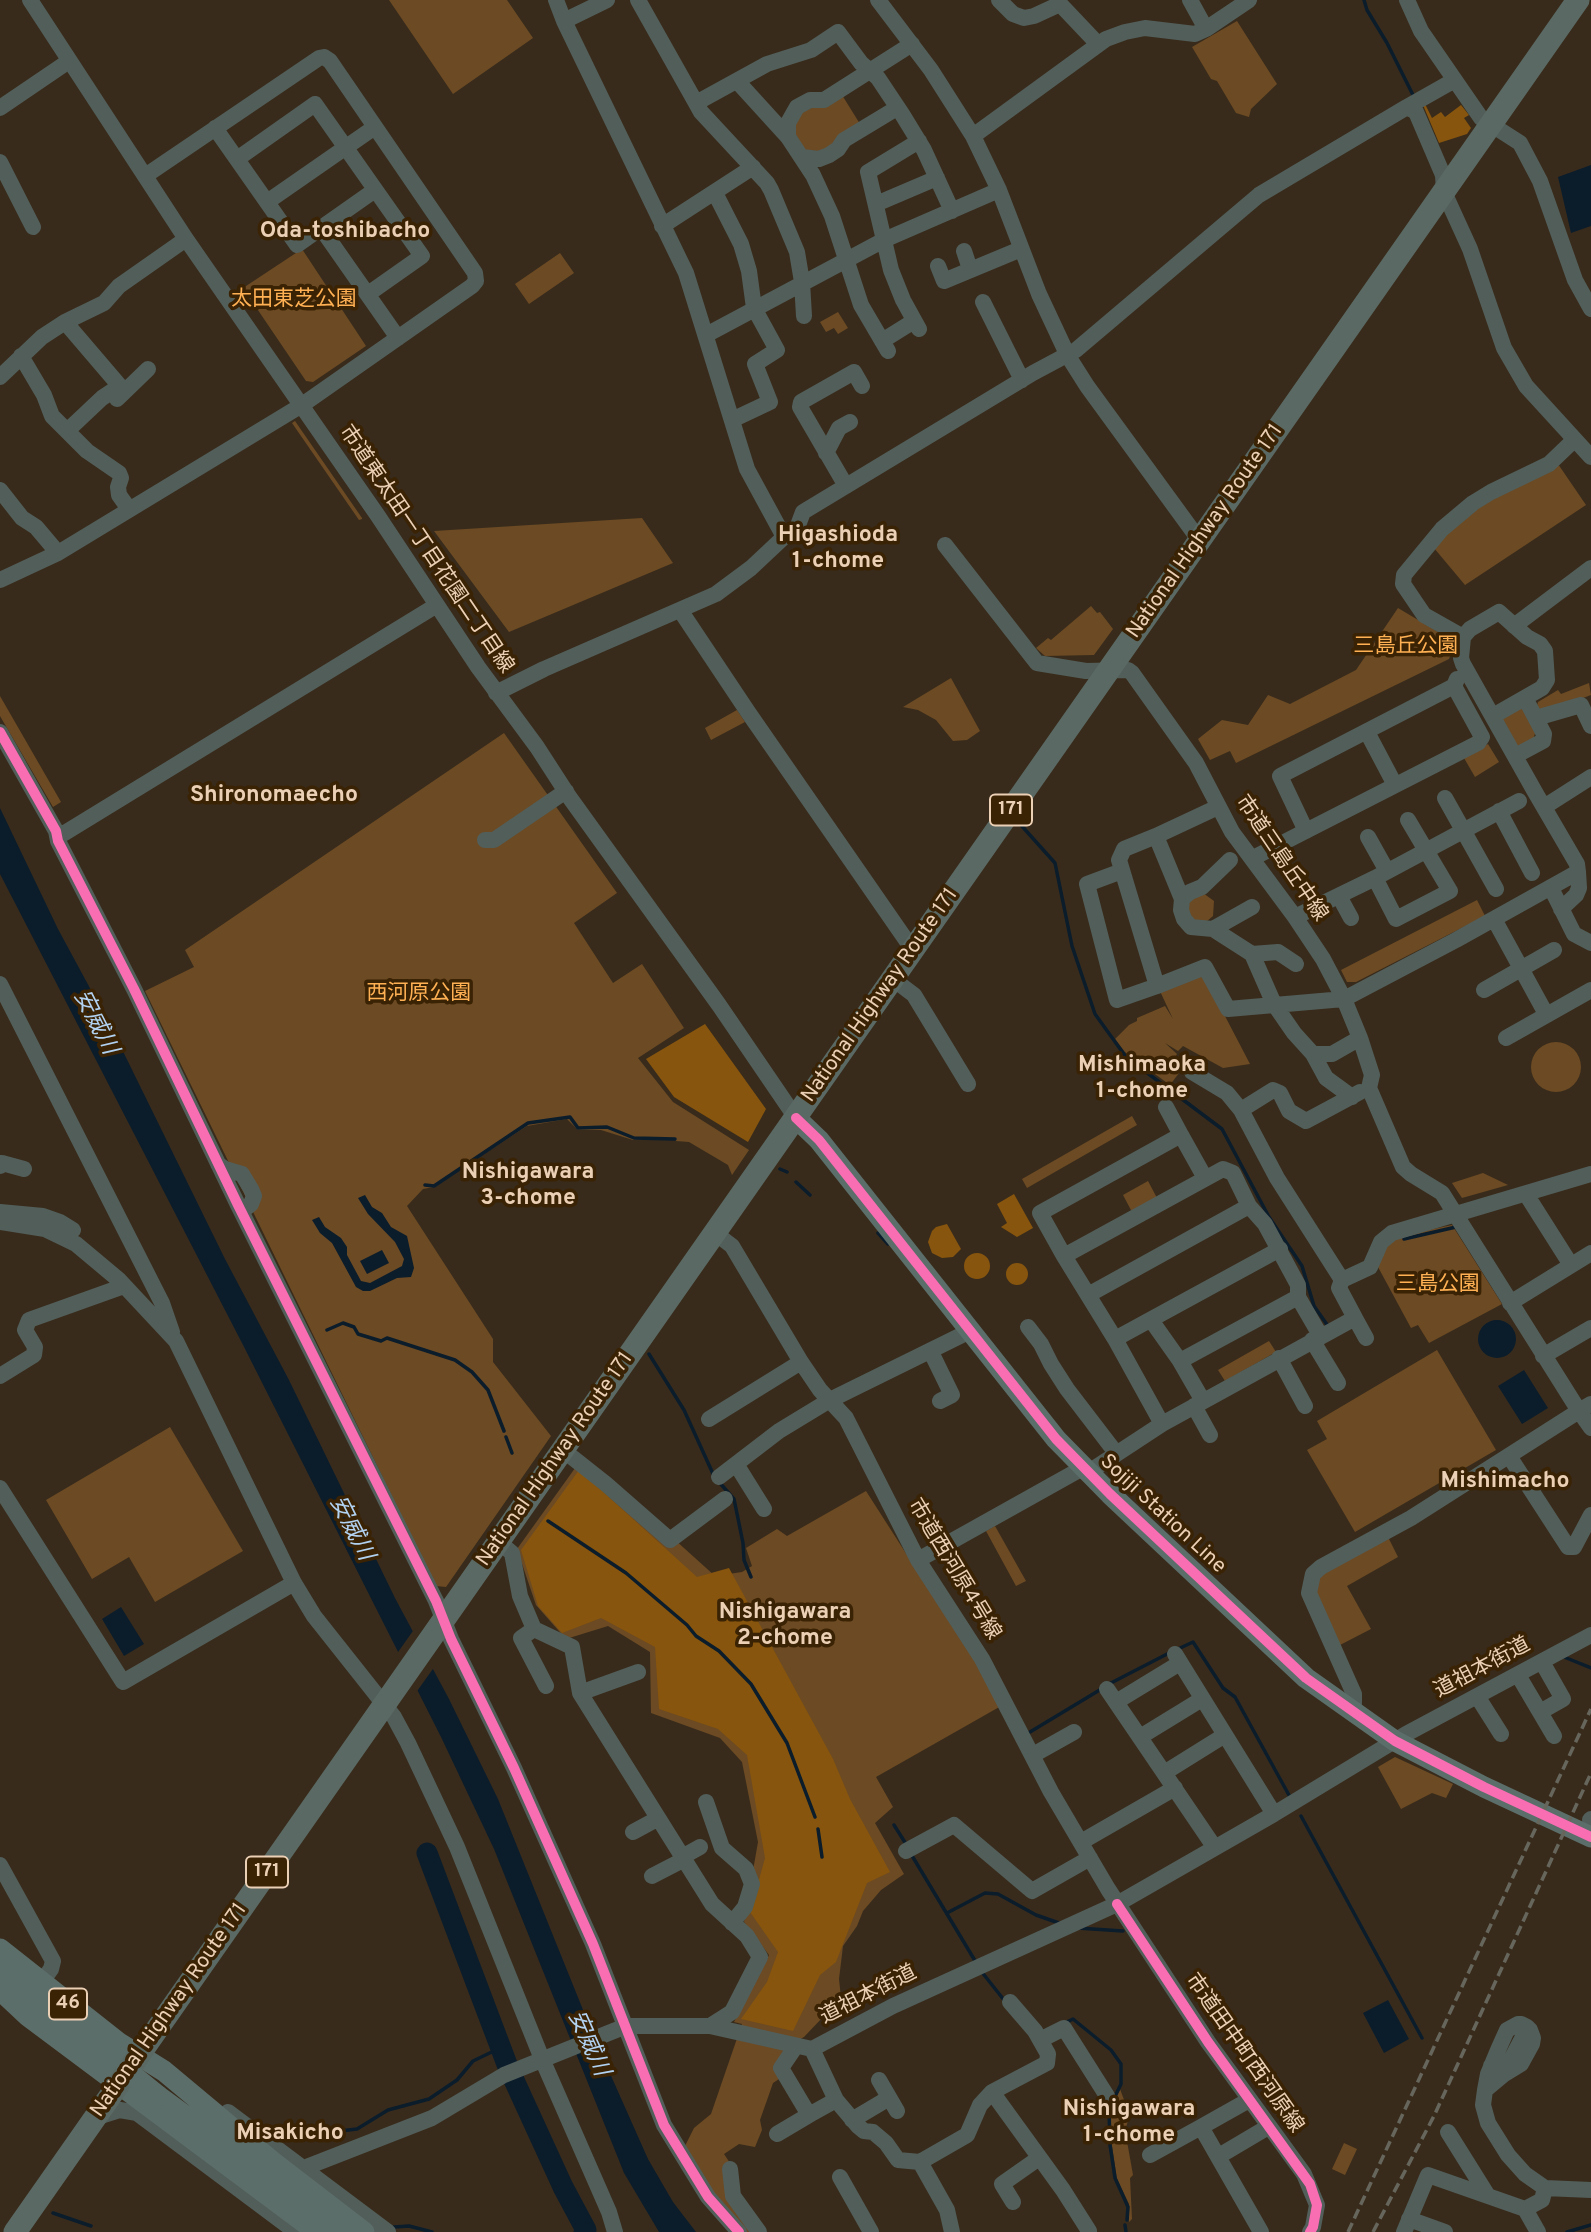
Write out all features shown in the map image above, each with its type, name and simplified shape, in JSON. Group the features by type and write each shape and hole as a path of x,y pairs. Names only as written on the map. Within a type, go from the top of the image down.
{"highway":[{"name":"National Highway Route 171","path":"15,2232 1578,0"}],"main road":[{"name":"Sojiji Station Line","path":"796,1118 819,1140 1056,1439 1087,1472 1306,1678 1395,1741 1484,1787 1591,1837"},
{"name":"46","path":"0,1948 41,1983 128,2070"},
{"name":"46","path":"0,1972 128,2070"},
{"name":"46","path":"0,1990 28,2016 128,2070"},
{"path":"128,2070 158,2096 346,2232"},
{"path":"128,2070 317,2232"},
{"path":"128,2070 163,2071 273,2162 364,2232"},
{"path":"286,2190 338,2232"}],"street":[{"name":"市道東太田一丁目花園二丁目線","path":"30,0 186,239 302,405 496,693 537,747 796,1118"},
{"path":"556,0 686,273 734,419 747,469 784,537"},
{"path":"564,21 607,0"},
{"path":"638,0 701,112 767,183 797,252 804,316"},
{"path":"877,0 912,44 973,136 999,190 1046,310 1068,356 1200,541"},
{"path":"999,0 1013,14 1024,19 1060,4 1097,43"},
{"path":"1190,0 1206,29"},
{"path":"973,136 1097,43 1135,29 1156,28 1189,34 1206,29 1249,0"},
{"path":"1407,0 1421,31 1481,118 1520,143 1540,181 1575,280 1591,309"},
{"path":"696,103 767,64 811,50 838,32 861,63 878,78 919,141 952,211"},
{"path":"788,137 789,119 797,107 810,100 824,100 912,44"},
{"path":"0,580 58,553 302,405 472,286 476,278 330,61 321,57 145,176"},
{"path":"0,108 69,61"},
{"path":"737,80 788,137 803,158 827,202 861,305 885,346 916,325 897,285 868,172 919,141"},
{"path":"496,693 716,594 797,528 803,512 1022,380 1068,356 1259,195 1454,81"},
{"path":"237,159 315,104 422,256 368,294"},
{"path":"1407,107 1416,112 1443,175 1444,192 1469,249 1504,348 1526,386 1591,457"},
{"path":"803,158 819,159 829,155 844,140 897,108"},
{"path":"267,202 375,127"},
{"path":"215,128 297,245 375,190"},
{"path":"0,162 33,227"},
{"path":"662,226 753,167"},
{"path":"876,204 937,178"},
{"path":"706,335 884,240 999,190"},
{"path":"715,193 741,244 749,271 754,308 777,350 755,364 770,402 734,419"},
{"path":"321,228 398,338"},
{"path":"0,377 42,337 104,303 119,286 186,239"},
{"path":"938,267 944,281 1021,249"},
{"path":"964,251 970,269"},
{"path":"983,302 1022,380"},
{"path":"65,323 120,392"},
{"path":"20,356 44,395 49,411 87,452 120,473 119,495 129,509"},
{"path":"67,431 102,398 120,392 148,369"},
{"path":"846,485 800,407 801,402 854,372 862,386"},
{"path":"826,453 839,428 850,422"},
{"path":"1463,637 1424,615 1403,584 1404,575 1442,529 1473,503 1549,464 1574,440"},
{"path":"0,490 22,518 36,527 58,553"},
{"path":"945,545 1034,661 1041,665 1086,671 1109,670"},
{"path":"1514,625 1589,573"},
{"path":"1493,716 1546,684 1545,651 1540,644 1527,637 1499,612 1499,595"},
{"path":"56,831 63,834 437,606"},
{"path":"680,610 913,950"},
{"path":"1306,831 1280,776 1454,687 1463,664 1463,637 1470,629 1499,612"},
{"path":"1463,664 1577,864 1579,888 1576,895 1561,909"},
{"name":"市道三島丘中線","path":"1109,670 1128,670 1132,673 1196,763 1232,832 1295,916 1323,959 1354,1022 1372,1075 1369,1088 1403,1167 1437,1188 1543,1356 1585,1407 1591,1428"},
{"path":"1253,858 1478,743 1482,737 1454,687"},
{"path":"1515,756 1543,741 1544,734 1525,698"},
{"path":"1536,718 1581,705 1591,726"},
{"path":"0,732 56,831 58,841 134,989 218,1164 225,1170 242,1174 251,1189 254,1196 251,1204 246,1208 238,1205 541,1827 593,1944 623,2027 664,2125 708,2197 739,2232"},
{"path":"1367,732 1395,785"},
{"path":"1544,807 1591,778"},
{"path":"485,840 494,840 566,791"},
{"path":"1445,798 1496,889"},
{"path":"1295,916 1381,875 1519,801"},
{"path":"1157,986 1119,860 1124,849 1218,807"},
{"path":"1499,811 1532,873"},
{"path":"1368,837 1396,919 1450,891 1408,820"},
{"path":"1156,836 1182,900 1184,919 1191,927 1213,929 1252,954 1288,1038 1312,1054 1325,1079 1352,1097"},
{"path":"1182,900 1202,887 1230,860"},
{"path":"1122,871 1087,884 1117,1000 1205,967 1228,1009 1344,999 1578,872"},
{"path":"1550,888 1574,934 1591,943"},
{"path":"1339,896 1351,918"},
{"path":"1213,929 1252,907"},
{"path":"1494,919 1546,1014"},
{"path":"1483,990 1554,950"},
{"path":"1252,954 1278,952 1296,964"},
{"path":"893,979 914,995 968,1084"},
{"path":"0,984 162,1303 176,1340 294,1583 314,1616 390,1697 408,1743 457,1847 615,2232"},
{"path":"1506,1038 1591,990"},
{"path":"1312,1054 1332,1054 1360,1038"},
{"path":"1192,1072 1227,1093 1241,1110 1277,1178 1342,1280"},
{"path":"1241,1110 1273,1090 1280,1093 1289,1111 1306,1121 1369,1088"},
{"path":"1166,1107 1205,1178"},
{"path":"1162,1424 1040,1213 1181,1135"},
{"path":"0,1166 2,1163 24,1169"},
{"path":"1064,1256 1223,1169 1233,1173 1249,1206 1265,1224 1280,1249 1298,1285 1298,1297 1338,1383"},
{"path":"1366,1338 1339,1288 1342,1280 1370,1267 1381,1242 1392,1233 1591,1174"},
{"path":"1526,1194 1571,1265"},
{"path":"1088,1295 1249,1206"},
{"path":"0,1212 43,1216 73,1230"},
{"path":"0,1222 45,1229 76,1244 124,1286 176,1340"},
{"name":"市道西河原4号線","path":"715,1233 732,1246 801,1362 820,1390 846,1418 918,1560 982,1659 1051,1791 1117,1904"},
{"path":"1115,1339 1280,1249"},
{"path":"1510,1303 1591,1253"},
{"path":"0,1376 34,1355 35,1347 24,1330 29,1320 124,1286"},
{"path":"1180,1361 1298,1297"},
{"path":"918,1560 1079,1470 1087,1472 1162,1424 1355,1318"},
{"path":"1151,1320 1180,1361 1210,1436"},
{"path":"1028,1327 1062,1381 1116,1453"},
{"path":"1543,1356 1591,1328"},
{"path":"719,1477 779,1431 830,1400 970,1331"},
{"path":"931,1352 951,1401"},
{"path":"1279,1358 1305,1406"},
{"path":"709,1419 801,1362"},
{"path":"1348,1708 1354,1703 1354,1694 1309,1593 1313,1574 1321,1566 1411,1518 1585,1407"},
{"path":"563,1450 670,1540 725,1499"},
{"path":"1509,1456 1568,1547 1574,1547 1591,1515"},
{"path":"736,1464 764,1510"},
{"path":"0,1488 123,1682 294,1583"},
{"path":"499,1542 512,1553 520,1596 534,1629 572,1647 580,1693 712,1904 747,1936 760,1957 732,2012 710,2025"},
{"path":"534,1629 520,1638 546,1686"},
{"name":"道祖本街道","path":"804,2048 1117,1904 1395,1741 1591,1636"},
{"path":"1215,1848 1112,1696 1177,1658 1274,1814"},
{"path":"1540,1713 1563,1699 1542,1662"},
{"path":"580,1693 638,1672"},
{"path":"1518,1675 1554,1736"},
{"path":"1477,1696 1501,1734"},
{"path":"1140,1737 1202,1699"},
{"path":"1033,1755 1074,1732"},
{"path":"1164,1773 1225,1735"},
{"path":"1081,1842 1175,1788"},
{"path":"706,1802 722,1848 746,1869 752,1884 745,1907 732,1923"},
{"path":"634,1832 657,1819"},
{"path":"906,1851 954,1825 1032,1891 1090,1857"},
{"path":"652,1876 700,1847"},
{"path":"0,1865 53,1961 41,1983"},
{"name":"市道田中町西河原線","path":"1117,1904 1248,2100 1304,2174 1317,2205 1314,2227 1310,2232"},
{"path":"304,2168 432,2118 509,2073 623,2027 710,2025 804,2048 836,2100 864,2131 873,2132 886,2143 898,2160 920,2162 967,2135 980,2105 992,2092 1007,2082 1045,2065 1048,2054 1026,2018 1010,2002"},
{"path":"1521,2024 1524,2035 1485,2090 1482,2105 1488,2123 1519,2168 1545,2188 1591,2190"},
{"path":"1040,2040 1064,2028 1107,2096"},
{"path":"804,2048 781,2068 809,2115"},
{"path":"128,2070 154,2055 388,2232"},
{"path":"852,2119 893,2104 879,2080"},
{"path":"992,2092 1090,2232"},
{"path":"777,2134 836,2100"},
{"path":"1150,2155 1248,2100"},
{"path":"95,2118 120,2110 137,2113 296,2232"},
{"path":"1201,2127 1261,2232"},
{"path":"1219,2156 1268,2127"},
{"path":"1448,2132 1488,2196"},
{"path":"1013,2202 1002,2184 1039,2158"},
{"path":"920,2162 947,2210 952,2232"},
{"path":"730,2169 733,2196 759,2232"},
{"path":"1445,2232 1407,2226 1428,2175 1525,2208 1542,2200 1545,2188"},
{"path":"840,2177 871,2232"},
{"path":"1525,2208 1538,2232"}],"green space":[{"path":"389,0 507,0 533,38 453,94"},
{"path":"1237,21 1277,84 1251,109 1249,117 1236,113 1192,47"},
{"path":"842,95 860,124 826,152 805,150 793,132 800,113"},
{"name":"太田東芝公園","path":"302,249 366,346 313,382 306,381 243,288"},
{"path":"560,253 574,273 529,304 515,284"},
{"path":"838,312 848,328 838,334 834,328 826,332 820,322"},
{"path":"295,421 362,519 359,520 292,423"},
{"path":"1558,464 1586,505 1465,585 1434,548 1449,527 1492,495"},
{"path":"642,518 673,563 509,632 434,531"},
{"path":"1091,606 1097,613 1100,612 1113,629 1094,655 1045,656 1036,648 1048,638 1051,640"},
{"name":"三島丘公園","path":"1398,608 1455,642 1449,659 1236,763 1230,751 1210,760 1198,739 1222,720 1248,725 1268,695 1290,704 1356,670"},
{"path":"951,678 980,731 967,740 953,741 936,720 918,710 903,707"},
{"path":"1589,683 1591,695 1543,713 1536,709 1538,702 1558,690 1561,694"},
{"path":"0,696 61,802 53,807 0,716"},
{"path":"1522,706 1536,730 1533,740 1517,750 1499,720"},
{"path":"737,710 745,722 711,740 705,728"},
{"name":"西河原公園","path":"504,733 617,893 574,923 613,983 642,964 684,1028 638,1058 673,1102 749,1150 732,1175 728,1165 689,1142 676,1141 675,1138 633,1140 601,1130 578,1130 567,1119 527,1126 434,1187 423,1189 407,1206 493,1339 493,1362 551,1436 446,1587 436,1586 145,991 194,967 185,950"},
{"path":"1488,744 1499,762 1475,777 1464,758"},
{"path":"1203,893 1214,901 1213,916 1206,922 1191,920 1187,902"},
{"path":"1477,900 1485,916 1356,982 1347,982 1341,970"},
{"path":"1202,972 1250,1064 1223,1068 1183,1046 1178,1051 1165,1043 1177,1054 1172,1062 1182,1069 1170,1085 1125,1052 1115,1039 1137,1021 1137,1018 1165,1006 1173,1019 1159,989"},
{"path":"1556,1042 1574,1049 1581,1067 1574,1085 1556,1092 1538,1085 1531,1067 1538,1049"},
{"path":"1132,1116 1137,1125 1027,1188 1022,1179"},
{"path":"1483,1173 1508,1185 1462,1198 1452,1183"},
{"path":"1148,1181 1157,1198 1132,1212 1123,1195"},
{"name":"三島公園","path":"1452,1225 1502,1304 1429,1343 1418,1325 1411,1328 1378,1267 1385,1246 1404,1235"},
{"path":"1269,1341 1276,1352 1225,1381 1218,1370"},
{"path":"1437,1350 1496,1450 1355,1532 1307,1450 1327,1439 1317,1421"},
{"path":"170,1427 243,1551 155,1602 129,1557 92,1579 46,1500"},
{"path":"583,1457 715,1576 742,1572 752,1566 746,1548 777,1529 787,1536 866,1491 1001,1706 876,1777 893,1807 875,1823 904,1874 881,1890 863,1911 857,1926 843,1946 839,1979 841,1998 804,2037 791,2044 782,2077 773,2083 760,2120 762,2130 755,2147 739,2144 724,2154 730,2163 753,2232 744,2232 726,2215 684,2148 694,2128 711,2114 742,2024 734,2022 769,1955 744,1922 758,1842 742,1762 720,1738 651,1713 650,1652 608,1626 566,1639 536,1605 517,1549"},
{"path":"995,1526 1026,1581 1016,1586 986,1531"},
{"path":"1387,1535 1398,1557 1347,1586 1371,1629 1340,1645 1317,1597 1316,1582 1325,1570"},
{"path":"1395,1757 1453,1784 1446,1798 1432,1793 1401,1809 1378,1767"},
{"path":"1120,2089 1131,2112 1125,2130 1133,2175 1130,2178 1132,2219 1129,2222 1129,2204 1117,2179 1111,2139 1111,2107"},
{"path":"1344,2143 1357,2149 1345,2175 1332,2169"}],"shaded area":[{"path":"1425,104 1432,118 1441,112 1445,117 1461,105 1469,115 1464,118 1471,128 1467,134 1439,143 1423,105"},
{"path":"705,1024 766,1109 748,1142 674,1097 646,1059"},
{"path":"1014,1194 1033,1228 1017,1237 1001,1227 1007,1223 997,1204"},
{"path":"947,1224 961,1249 953,1257 942,1258 932,1253 928,1242 936,1227"},
{"path":"977,1253 986,1257 990,1266 986,1275 977,1279 968,1275 964,1266 968,1257"},
{"path":"1017,1263 1025,1266 1028,1274 1025,1282 1017,1285 1009,1282 1006,1274 1009,1266"},
{"path":"579,1470 697,1577 729,1568 833,1759 850,1799 890,1872 867,1883 836,1962 820,1975 793,2031 741,2019 767,1982 778,1952 750,1912 765,1858 747,1755 718,1729 659,1709 655,1647 601,1618 562,1633 538,1606 521,1550"}],"water":[{"path":"1591,165 1591,226 1571,233 1558,177"},
{"name":"安威川","path":"0,808 58,929 111,1027 498,1799 596,2042 648,2159 673,2202 696,2232 659,2232 624,2173 494,1849 441,1737 0,874"},
{"path":"365,1195 372,1207 382,1213 391,1227 407,1236 414,1268 411,1277 397,1278 370,1291 356,1287 332,1243 320,1233 312,1220 319,1217 325,1227 341,1238 361,1281 370,1283 402,1266 404,1259 395,1242 368,1214 358,1198"},
{"path":"382,1250 389,1263 367,1274 360,1261"},
{"path":"1497,1320 1511,1325 1516,1339 1511,1353 1497,1358 1483,1353 1478,1339 1483,1325"},
{"path":"1524,1370 1548,1408 1522,1424 1498,1386"},
{"path":"121,1607 144,1644 124,1656 102,1619"},
{"path":"1388,2000 1409,2039 1384,2053 1363,2013"}],"pier":[{"path":"415,1628 435,1666 415,1694 396,1655"}],"waterway":[{"path":"1364,0 1414,97"},
{"path":"1020,824 1055,863 1072,946 1095,1014 1126,1057 1222,1129 1269,1217 1302,1266 1314,1306 1328,1326"},
{"path":"425,1185 434,1186 528,1123 570,1117 578,1128 607,1127 634,1138 675,1139"},
{"path":"780,1169 787,1172"},
{"path":"796,1182 810,1195"},
{"path":"1404,1239 1456,1227"},
{"path":"878,1233 888,1244"},
{"path":"327,1330 343,1323 354,1327 358,1334 381,1341 387,1338 455,1360 472,1372 488,1390 504,1431"},
{"path":"649,1354 684,1410 714,1476"},
{"path":"506,1437 512,1453"},
{"path":"719,1482 734,1499 744,1560 751,1577"},
{"path":"548,1521 626,1573 687,1625 696,1636 719,1651 751,1684 787,1743 815,1817"},
{"path":"1178,1649 1193,1642 1223,1688 1235,1697 1290,1797"},
{"path":"1109,1684 1171,1652"},
{"path":"1564,1657 1591,1668"},
{"path":"1030,1732 1103,1688"},
{"path":"1301,1816 1422,2038"},
{"path":"894,1825 906,1844"},
{"path":"818,1829 822,1857"},
{"path":"427,1853 508,2067 563,2187 586,2230 584,2232"},
{"path":"911,1854 977,1964"},
{"path":"947,1913 985,1893 998,1894 1036,1915 1059,1923"},
{"path":"1077,1928 1123,1931"},
{"path":"981,1971 1004,2000"},
{"path":"1065,2023 1073,2019 1111,2050 1121,2064 1121,2084 1109,2109 1110,2145 1115,2178 1128,2207 1127,2220"},
{"path":"274,2128 340,2131 357,2129 388,2110 429,2099 457,2080 473,2061 500,2048"},
{"path":"53,2213 91,2226"},
{"path":"1125,2225 1126,2232"},
{"path":"1567,2232 1591,2225"},
{"path":"394,2227 409,2226 432,2232"}],"railway":[{"path":"1348,2232 1591,1709"},
{"path":"1373,2232 1434,2116 1591,1773"}],"cycle path":[{"path":"0,732 56,831 58,841 134,989 238,1205 436,1601 451,1639 514,1768 593,1944 664,2125 708,2197 739,2232"},
{"path":"796,1118 819,1140 1056,1439 1110,1494 1306,1678 1395,1741 1484,1787 1591,1837"},
{"path":"1117,1904 1208,2042 1310,2184 1317,2205 1310,2232"}],"district":[{"name":"Oda-toshibacho","path":"345,232"},
{"name":"Higashioda 1-chome","path":"838,549"},
{"name":"Shironomaecho","path":"274,796"},
{"name":"Mishimaoka 1-chome","path":"1142,1079"},
{"name":"Nishigawara 3-chome","path":"528,1186"},
{"name":"Mishimacho","path":"1505,1482"},
{"name":"Nishigawara 2-chome","path":"785,1626"},
{"name":"Nishigawara 1-chome","path":"1129,2123"},
{"name":"Misakicho","path":"290,2134"}]}
